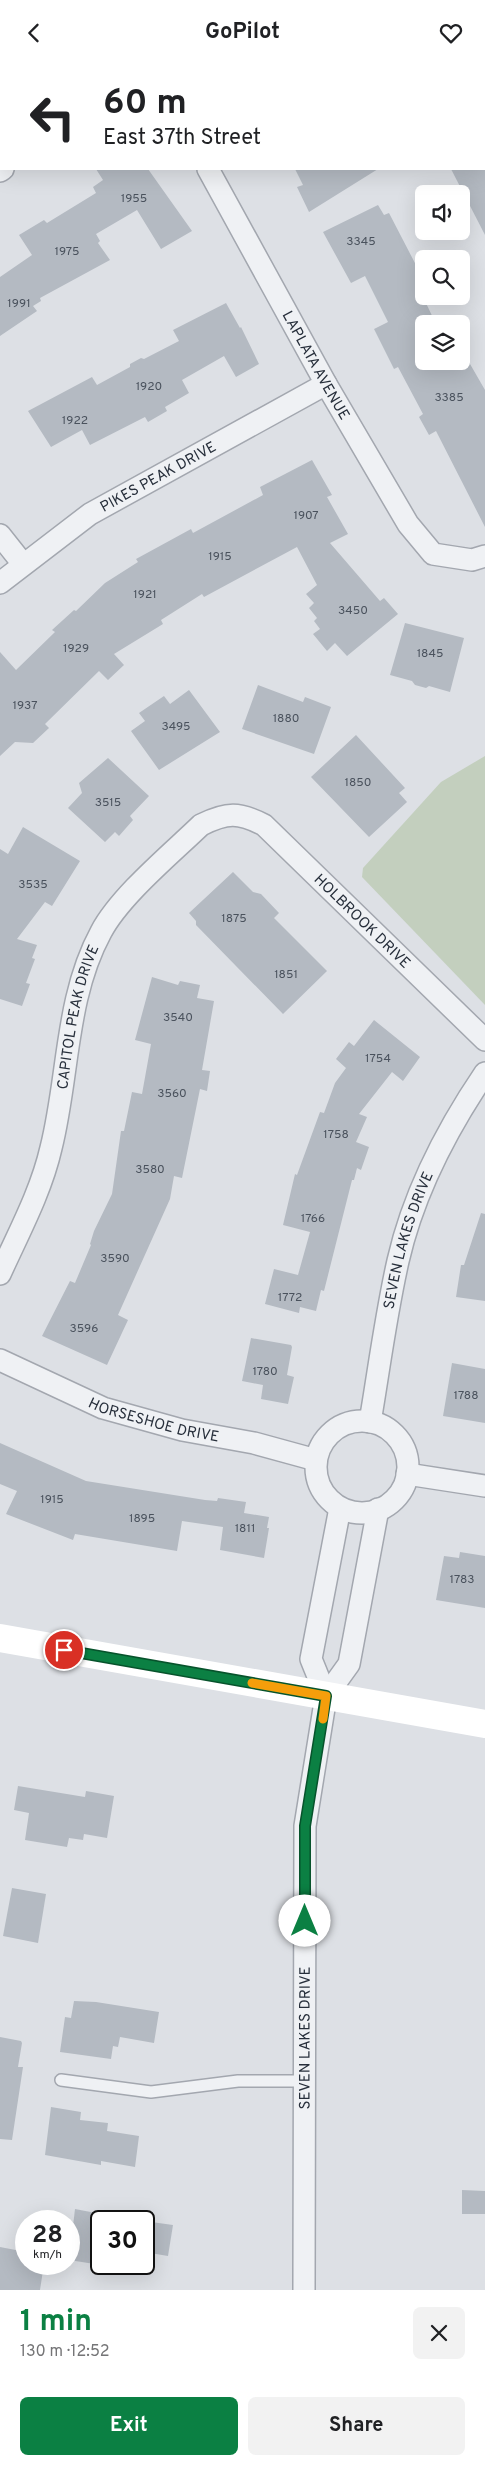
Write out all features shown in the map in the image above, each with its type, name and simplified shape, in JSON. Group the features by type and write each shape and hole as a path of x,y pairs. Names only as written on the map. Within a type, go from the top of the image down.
{"main road":[{"path":"0,1638 485,1725"}],"street":[{"name":"LAPLATA AVENUE","path":"209,170 326,384 408,524 433,554 472,561 485,556"},
{"name":"PIKES PEAK DRIVE","path":"0,583 90,514 326,384"},
{"path":"0,535 23,564"},
{"name":"HOLBROOK DRIVE","path":"234,814 247,817 264,825 485,1040"},
{"name":"CAPITOL PEAK DRIVE","path":"0,1274 40,1183 51,1149 78,990 88,959 101,930 120,904 202,825 217,817 234,814"},
{"name":"SEVEN LAKES DRIVE","path":"370,1422 398,1260 412,1216 424,1182 461,1108 485,1073"},
{"name":"HORSESHOE DRIVE","path":"0,1360 104,1408 182,1430 254,1443 316,1460"},
{"path":"370,1422 384,1427 395,1435 403,1447 407,1460 407,1474 403,1488 394,1499 369,1512 354,1512 340,1508 329,1499 321,1487 316,1474 316,1460 321,1446 330,1435 349,1424 370,1422"},
{"path":"407,1474 485,1486"},
{"path":"326,1696 311,1659 340,1508"},
{"name":"SEVEN LAKES DRIVE","path":"304,2290 305,1826 326,1696 349,1664 378,1509"}],"lane":[{"path":"61,2080 151,2092 238,2081 305,2081"}],"green space":[{"path":"485,756 485,1005 362,877 363,868 441,782"}],"building":[{"path":"97,170 149,170 192,231 161,249 137,210 96,234 100,241 98,243 110,260 40,298 41,301 33,306 37,311 0,336 0,277 32,255 19,235 44,220 47,223 96,193 93,187 103,180"},
{"path":"296,170 376,170 309,212 297,187 303,185"},
{"path":"452,170 485,170 485,235 470,206 470,185 459,185"},
{"path":"378,205 384,215 389,213 415,263 415,305 427,305 432,315 415,315 415,370 470,370 470,364 485,390 485,527 436,431 429,435 419,417 423,414 398,367 394,369 374,329 388,322 365,276 351,283 323,232"},
{"path":"226,303 241,327 259,364 236,377 224,356 182,380 189,393 165,407 167,411 148,422 145,417 90,445 82,430 51,447 28,411 92,377 97,385 130,367 130,364 141,358 144,359 179,341 173,330"},
{"path":"312,460 332,495 327,497 348,534 330,543 380,601 384,598 398,614 347,656 335,643 327,651 313,634 320,629 314,621 317,618 309,608 314,603 306,594 317,585 297,547 204,597 202,594 161,620 163,624 114,654 124,665 108,680 99,671 45,724 49,728 33,743 15,742 0,756 0,652 16,670 55,632 52,630 74,610 76,611 105,583 138,562 136,559 191,529 193,533 263,495 260,487"},
{"path":"405,623 464,638 450,692 429,686 426,688 415,685 412,681 390,675"},
{"path":"258,685 303,702 305,697 331,707 314,754 242,729"},
{"path":"189,690 220,732 159,770 131,731 145,721 139,713 164,696 170,704"},
{"path":"356,735 405,788 399,793 407,802 369,837 311,777"},
{"path":"108,758 149,796 130,816 133,820 119,836 115,832 105,842 68,808 82,793 79,783"},
{"path":"23,827 80,861 52,906 45,902 17,939 37,945 32,958 35,959 26,983 30,984 22,1006 0,999 0,849 8,854"},
{"path":"233,872 253,892 261,894 279,913 274,918 327,971 283,1014 196,925 196,921 189,913"},
{"path":"152,977 178,985 180,981 200,985 197,998 214,1001 202,1070 210,1071 207,1091 200,1089 182,1178 174,1176 170,1199 118,1315 128,1320 107,1365 42,1336 70,1281 75,1283 91,1245 94,1231 112,1194 121,1131 124,1131 132,1092 142,1094 151,1044 135,1040"},
{"path":"374,1020 420,1057 403,1081 392,1072 359,1114 367,1117 356,1142 369,1147 361,1170 357,1168 354,1180 352,1180 324,1291 321,1290 316,1311 300,1307 299,1313 265,1304 274,1269 298,1275 310,1232 283,1225 295,1174 297,1175 320,1112 324,1113 335,1083 346,1068 336,1059 349,1042 354,1046"},
{"path":"481,1213 485,1214 485,1301 456,1297 461,1265 464,1265"},
{"path":"251,1338 291,1345 287,1375 294,1377 288,1404 261,1399 263,1385 242,1381"},
{"path":"452,1363 485,1369 485,1423 443,1416"},
{"path":"0,1443 86,1481 205,1500 217,1501 218,1498 246,1502 244,1513 269,1517 264,1558 220,1550 223,1527 182,1521 177,1551 75,1534 73,1540 6,1514 17,1491 0,1484"},
{"path":"460,1552 485,1556 485,1608 436,1600 444,1556 459,1558"},
{"path":"18,1786 85,1797 86,1791 114,1796 107,1838 84,1834 83,1840 69,1838 67,1847 25,1840 29,1813 14,1810"},
{"path":"12,1888 46,1894 38,1943 3,1936"},
{"path":"74,2001 96,2002 159,2012 154,2043 120,2037 118,2047 113,2046 111,2059 60,2052 65,2017 71,2018"},
{"path":"0,2037 21,2041 22,2043 18,2067 23,2067 12,2140 0,2139"},
{"path":"51,2107 81,2112 80,2120 108,2123 107,2131 139,2136 135,2167 101,2161 101,2165 45,2155"},
{"path":"462,2190 485,2191 485,2214 462,2214"},
{"path":"75,2209 90,2212 90,2263 80,2262 80,2210"},
{"path":"155,2223 173,2225 168,2256 155,2254"},
{"path":"0,2247 15,2250 15,2275 42,2275 40,2290 0,2290"}],"slow traffic":[{"path":"252,1683 326,1696 323,1719"}],"route":[{"path":"64,1650 326,1696 305,1826 305,1921"}]}
